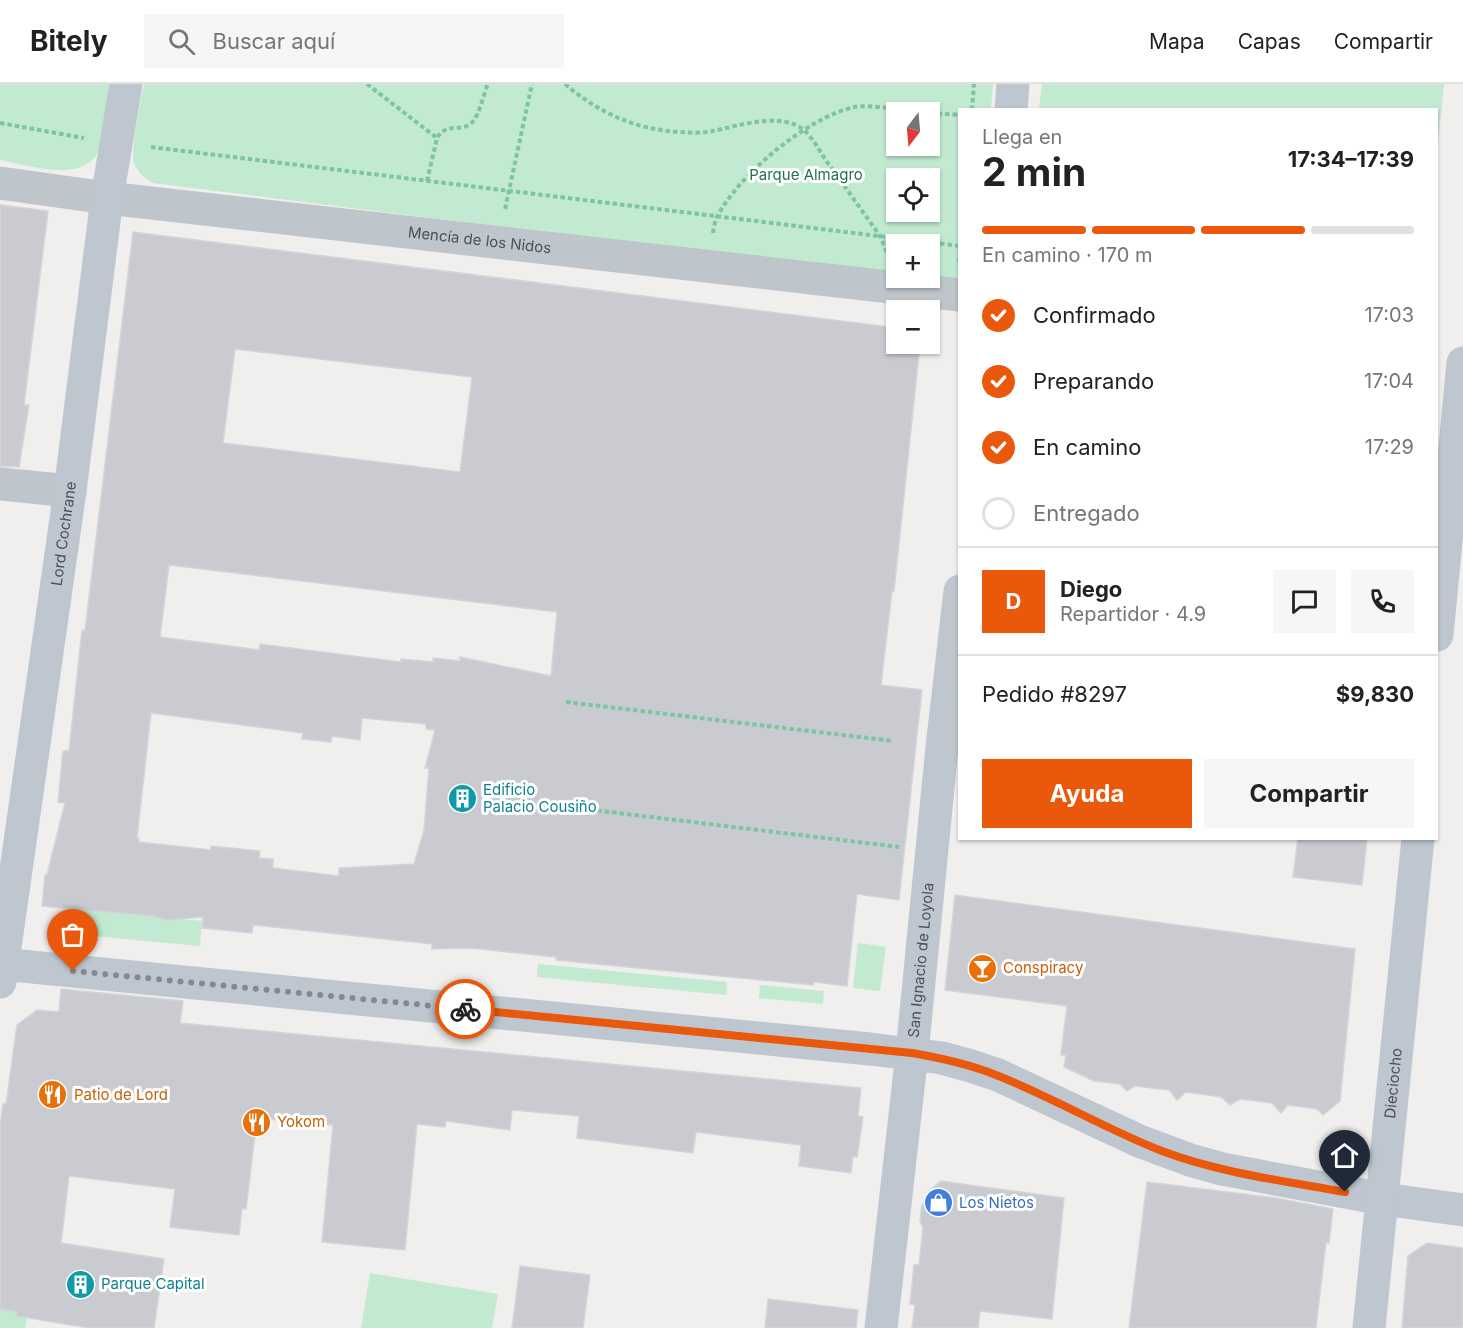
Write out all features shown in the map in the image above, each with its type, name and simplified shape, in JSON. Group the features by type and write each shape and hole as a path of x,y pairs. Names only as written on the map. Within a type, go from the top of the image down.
{"street":[{"name":"Lord Cochrane","path":"1,970 70,491 107,198 126,84"},
{"path":"1011,108 1013,84"},
{"name":"Mencía de los Nidos","path":"0,183 107,198 958,296"},
{"path":"1438,625 1463,363"},
{"path":"0,484 70,491"},
{"name":"San Ignacio de Loyola","path":"881,1328 958,610"},
{"name":"Dieciocho","path":"1369,1328 1418,840"},
{"path":"1,970 912,1053 942,1058 998,1076 1139,1141 1190,1160 1222,1169 1383,1199 1463,1210"}],"path":[{"path":"366,84 437,138"},
{"path":"427,181 437,138 444,129 468,126 474,120 488,84"},
{"path":"496,242 510,191 532,84"},
{"path":"565,84 603,112 627,123 655,130 712,131 759,121 779,122 805,130 880,236 886,251"},
{"path":"972,108 974,84"},
{"path":"704,266 717,216 754,170 777,150 805,130 855,106 886,109"},
{"path":"940,114 958,115"},
{"path":"0,123 116,143 958,246"},
{"path":"566,702 893,741"},
{"path":"560,806 932,851"}],"green space":[{"path":"0,84 109,84 101,142 92,160 82,167 55,170 0,160"},
{"name":"Parque Almagro","path":"144,84 993,84 991,108 958,108 958,284 940,280 940,234 886,234 886,276 153,183 138,170 133,157"},
{"path":"1042,84 1444,84 1438,142 1438,108 1039,108"},
{"path":"73,908 202,921 200,946 70,934"},
{"path":"858,943 886,947 880,991 853,988"},
{"path":"538,964 727,982 726,995 537,977"},
{"path":"760,985 824,991 823,1004 759,998"},
{"path":"370,1273 498,1294 492,1328 361,1328"},
{"path":"0,1309 17,1312 17,1316 27,1318 25,1328 0,1328"}],"building":[{"path":"0,205 48,211 24,405 29,405 19,467 0,466"},
{"path":"133,232 886,327 886,354 919,354 894,591 892,591 881,685 922,690 899,900 857,894 847,986 814,982 813,985 556,960 556,957 471,948 432,949 432,944 253,925 252,933 202,928 203,917 166,920 152,916 42,906 45,875 47,875 65,803 58,802 63,751 69,751 82,630 85,631","holes":["235,349 472,377 460,472 223,443","169,565 557,612 551,676 460,657 460,661 433,658 433,662 401,659 401,662 260,644 259,650 160,637","151,713 303,733 302,739 331,742 332,736 360,740 362,718 426,724 426,729 435,730 425,768 429,768 424,830 414,864 339,868 339,876 273,868 273,859 259,858 260,851 211,846 211,850 139,842 137,838"]},
{"path":"1298,840 1367,840 1362,885 1293,877"},
{"path":"955,895 1355,949 1340,1101 1323,1115 1317,1109 1288,1105 1281,1113 1272,1103 1240,1099 1230,1105 1221,1097 1186,1092 1177,1100 1169,1090 1135,1086 1127,1091 1120,1084 1094,1081 1064,1067 1066,1055 1061,1055 1067,1006 945,990"},
{"path":"61,989 183,1001 180,1023 861,1088 858,1116 863,1117 857,1157 853,1156 851,1173 799,1166 801,1145 696,1132 693,1153 577,1138 579,1116 512,1110 510,1130 446,1121 445,1127 417,1124 405,1250 322,1242 333,1125 257,1118 246,1209 242,1208 239,1235 170,1227 175,1189 69,1176 61,1243 164,1259 154,1328 89,1328 16,1316 17,1312 0,1309 0,1126 3,1104 6,1104 17,1025 37,1010 59,1012"},
{"path":"941,1181 1064,1198 1052,1319 980,1311 978,1328 912,1328 915,1305 910,1304 914,1265 919,1265 923,1228 920,1221 922,1205 927,1193"},
{"path":"1147,1182 1276,1198 1333,1209 1329,1243 1326,1242 1316,1328 1129,1328"},
{"path":"1427,1243 1463,1248 1463,1328 1402,1328 1408,1256"},
{"path":"520,1266 590,1275 583,1328 512,1328"},
{"path":"768,1299 858,1310 856,1328 765,1328"}],"way so far":[{"path":"73,971 465,1009"}],"place":[{"name":"Edificio Palacio Cousiño","path":"462,799"},
{"name":"Conspiracy","path":"982,968"},
{"name":"Patio de Lord","path":"53,1095"},
{"name":"Yokom","path":"256,1122"},
{"name":"Los Nietos","path":"938,1203"},
{"name":"Parque Capital","path":"80,1284"}],"route":[{"path":"465,1009 912,1053 942,1058 998,1076 1164,1152 1222,1169 1345,1192"}]}
